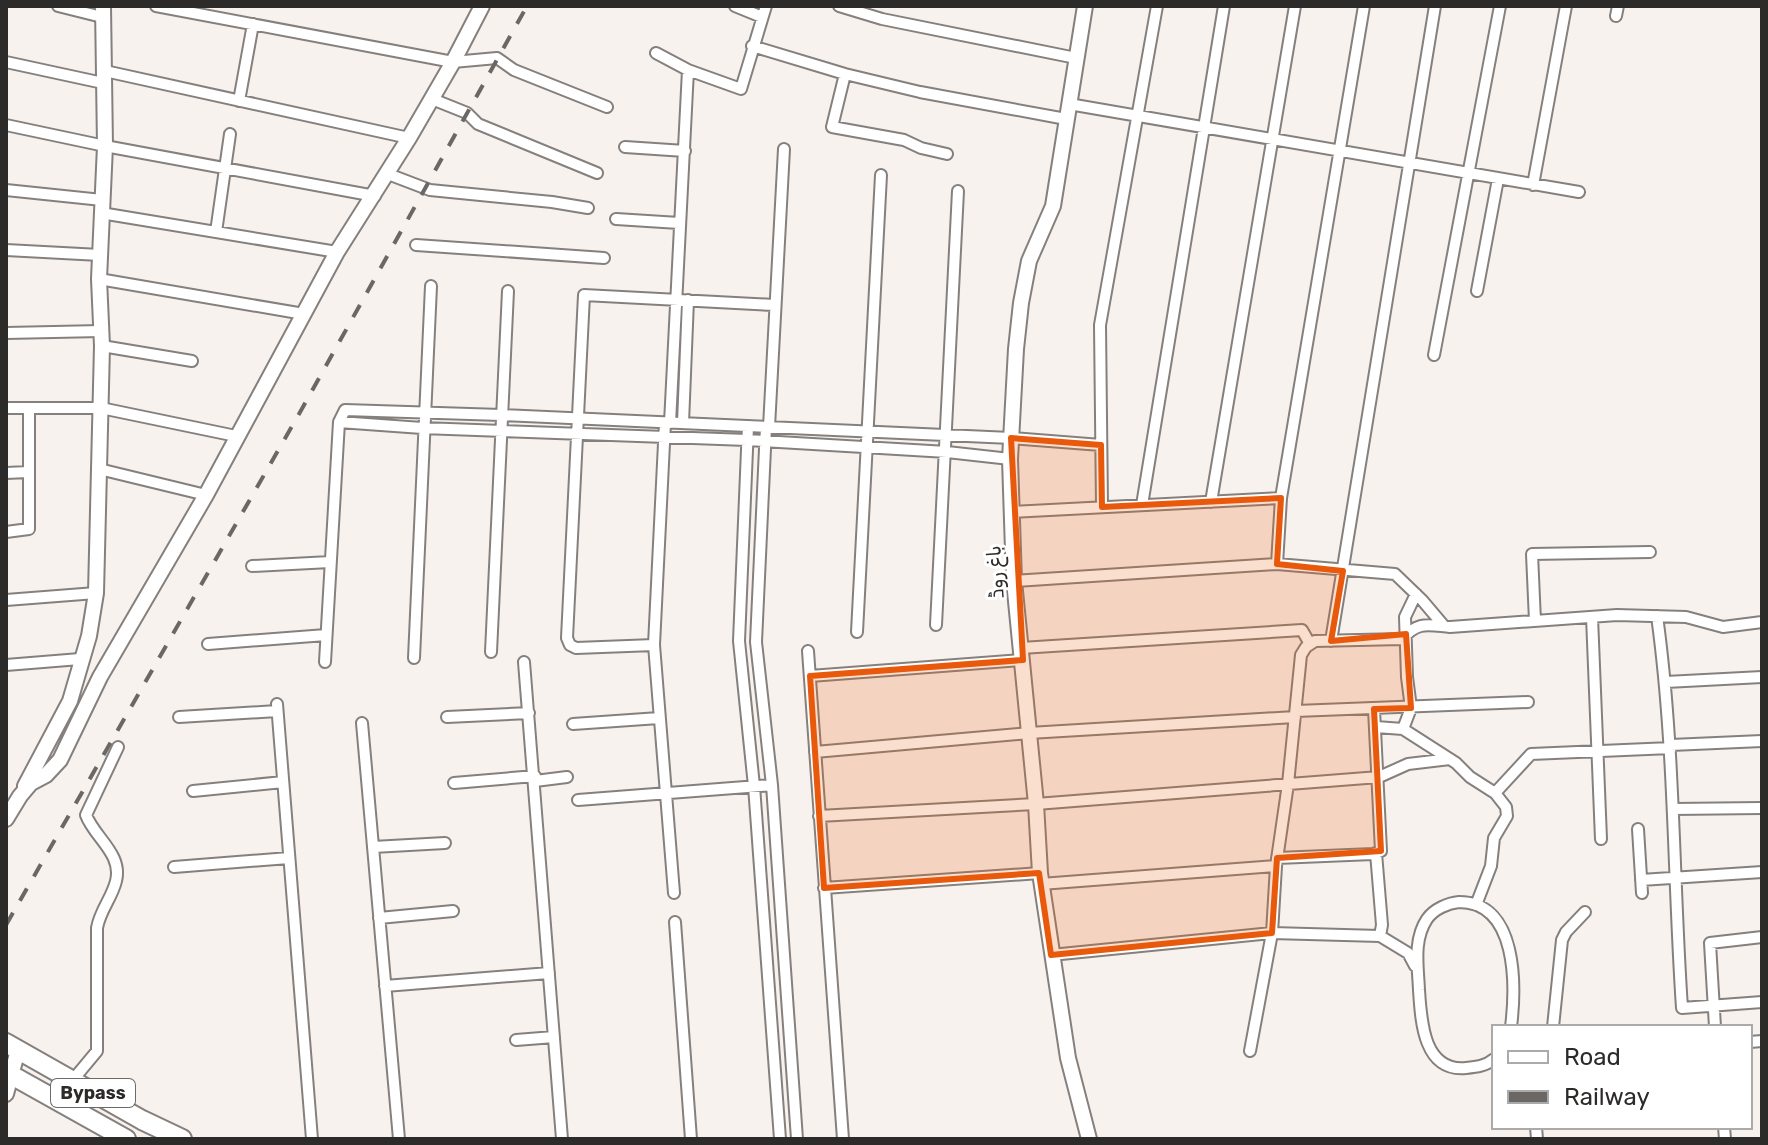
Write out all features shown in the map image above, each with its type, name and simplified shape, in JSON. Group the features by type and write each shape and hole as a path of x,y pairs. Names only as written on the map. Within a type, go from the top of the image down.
{"highway":[{"name":"Bypass","path":"12,1046 182,1139"},
{"name":"Bypass","path":"9,1073 126,1139"}],"street":[{"path":"6,819 70,701 89,636 96,593 101,408 99,279 105,146 103,11 58,6"},
{"path":"156,6 453,62 497,58 514,70 607,107"},
{"path":"20,796 60,760 100,677 206,495 337,252 388,174 482,6"},
{"path":"735,6 762,17"},
{"path":"656,53 688,70 741,89 766,6"},
{"path":"839,6 882,19 1076,58"},
{"name":"باغ روڈ","path":"1085,6 1053,206 1029,261 1021,303 1010,459 1014,581 1036,804 1040,879 1068,1058 1089,1139"},
{"path":"1102,507 1100,325 1157,6"},
{"path":"1142,505 1224,6"},
{"path":"1211,502 1295,6"},
{"path":"1277,564 1281,498 1364,6"},
{"path":"1331,641 1435,6"},
{"path":"1434,355 1500,6"},
{"path":"1533,185 1566,6"},
{"path":"239,101 253,24"},
{"path":"752,46 845,74 920,92 1138,117 1579,192"},
{"path":"6,62 239,101 409,138"},
{"path":"674,893 654,645 688,70"},
{"path":"845,74 832,127 904,140 947,154"},
{"path":"432,99 467,113 478,124 597,173"},
{"path":"6,125 375,196"},
{"path":"216,232 230,134"},
{"path":"625,147 685,151"},
{"path":"784,149 756,642 772,785 797,1139"},
{"path":"388,174 430,190 588,208"},
{"path":"857,632 881,175"},
{"path":"1477,291 1498,179"},
{"path":"6,190 101,206 216,232 337,252"},
{"path":"936,625 942,452 958,191"},
{"path":"616,219 679,223"},
{"path":"416,245 604,258"},
{"path":"6,250 100,255"},
{"path":"99,279 304,314"},
{"path":"414,658 422,428 431,286"},
{"path":"491,652 508,291"},
{"path":"654,645 576,648 570,645 567,638 584,295 774,305"},
{"path":"683,423 688,300"},
{"path":"6,333 101,338 192,361"},
{"path":"6,408 101,408 236,436"},
{"path":"6,532 29,529 29,408"},
{"path":"325,662 339,422 345,410 868,431 1101,445"},
{"path":"339,422 747,440 1010,459"},
{"path":"748,426 739,641 754,786 780,1139"},
{"path":"99,469 206,495"},
{"path":"6,473 28,472"},
{"path":"1011,512 1281,498"},
{"path":"1535,621 1532,554 1650,552"},
{"path":"252,566 330,562"},
{"path":"1014,581 1277,564 1395,574 1444,626"},
{"path":"6,600 96,593"},
{"path":"1403,729 1411,708 1405,617 1416,594"},
{"path":"1657,616 1671,746 1674,877 1682,1008 1762,1002"},
{"path":"1250,1051 1272,933 1301,655 1310,644 1402,639 1413,627 1427,625 1657,616 1686,617 1723,627 1762,622"},
{"path":"1592,617 1601,839"},
{"path":"810,676 1302,630 1310,644"},
{"path":"208,644 326,635"},
{"path":"739,641 756,642"},
{"path":"808,651 843,1139"},
{"path":"6,665 80,659"},
{"path":"524,662 562,1139"},
{"path":"1666,682 1762,677"},
{"path":"815,752 1295,714 1528,702"},
{"path":"179,717 277,707 312,1139"},
{"path":"824,888 1040,879 1376,853 1381,851 1374,709"},
{"path":"447,717 529,713"},
{"path":"573,724 659,718"},
{"path":"362,723 399,1139"},
{"path":"1376,727 1403,729 1495,793 1506,807 1507,816 1494,838 1491,866 1476,905"},
{"path":"1495,793 1531,754 1762,741"},
{"path":"72,1081 97,1051 97,928 100,913 117,880 106,841 91,827 86,815 118,747"},
{"path":"819,816 1036,804 1379,777 1408,764 1450,759"},
{"path":"454,783 567,777"},
{"path":"193,791 283,782"},
{"path":"578,800 772,785"},
{"path":"1673,809 1762,808"},
{"path":"1638,829 1642,893"},
{"path":"373,847 445,843"},
{"path":"1376,853 1382,925 1380,936"},
{"path":"174,867 289,858"},
{"path":"1641,880 1762,872"},
{"path":"1492,1060 1479,1066 1459,1069 1445,1065 1435,1057 1423,1033 1419,1010 1417,942 1428,918 1435,911 1454,902 1476,905 1496,918 1507,941 1512,972 1511,1025"},
{"path":"379,918 453,911"},
{"path":"1553,1025 1562,940 1585,912"},
{"path":"675,922 691,1139"},
{"path":"1051,955 1272,933 1380,936 1404,951 1413,961 1418,976"},
{"path":"1715,1025 1710,943 1762,937"},
{"path":"1404,951 1417,942"},
{"path":"766,947 782,946"},
{"path":"385,986 549,973"},
{"path":"516,1040 554,1037"},
{"path":"6,1094 12,1046"},
{"path":"1479,1066 1492,1069"}],"highlighted area":[{"path":"1011,438 1101,445 1102,507 1281,498 1277,564 1343,571 1331,641 1406,634 1411,708 1374,709 1381,851 1277,858 1272,933 1051,955 1039,873 824,888 810,676 1023,660"}],"railway":[{"path":"6,925 299,414 527,6"}]}
